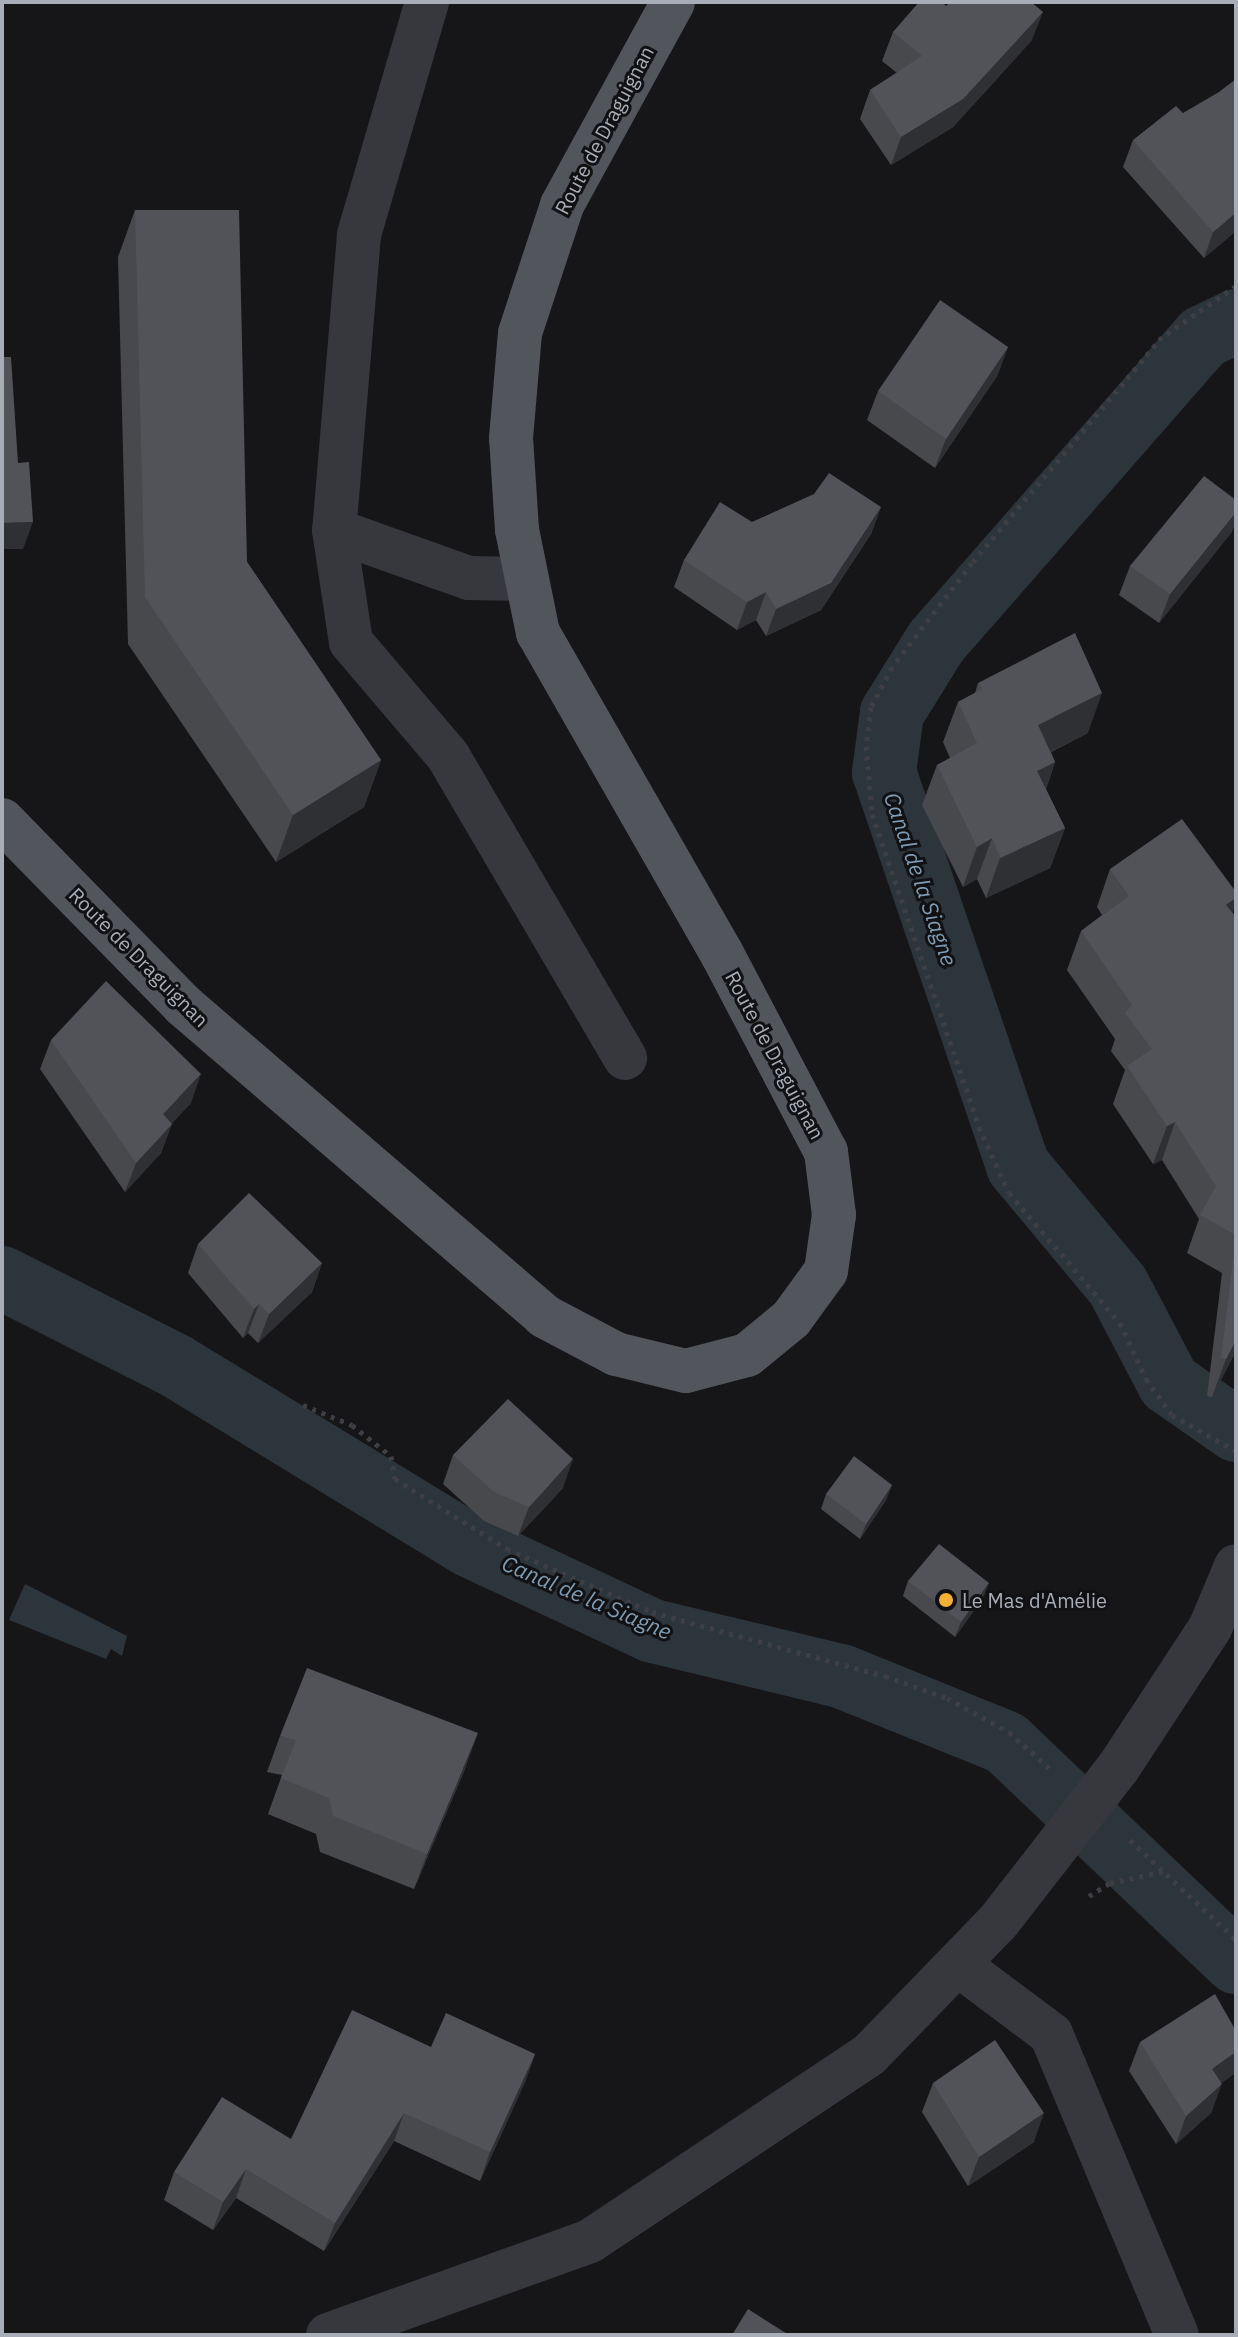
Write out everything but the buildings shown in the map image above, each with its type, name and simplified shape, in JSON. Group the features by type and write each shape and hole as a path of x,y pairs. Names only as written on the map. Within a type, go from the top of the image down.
{"main road":[{"name":"Route de Draguignan","path":"2,820 183,1005 544,1316 616,1354 686,1371 747,1355 791,1319 826,1271 834,1215 826,1152 722,954 538,633 517,530 511,438 520,333 562,205 673,2"}],"street":[{"path":"427,2 359,235 334,530 351,642 448,756 625,1058"},
{"path":"334,530 469,578 527,579"},
{"path":"328,2335 590,2241 869,2055 960,1966 1118,1768 1210,1628 1236,1566"},
{"path":"960,1966 1051,2034 1177,2335"}],"path":[{"path":"1236,286 1162,337 964,573 892,667 871,707 866,746 872,814 979,1127 1009,1193 1120,1323 1146,1379 1172,1415 1236,1451"},
{"path":"303,1405 352,1425 391,1456 395,1479 507,1549 652,1612 947,1698 1009,1732 1061,1779"},
{"path":"1126,1836 1236,1940"},
{"path":"1110,1883 1165,1871"}],"shaded area":[{"path":"25,1584 127,1636 122,1656 111,1649 106,1659 9,1620"}],"waterway":[{"name":"Canal de la Siagne","path":"1236,321 1203,337 936,642 892,713 884,772 1018,1166 1118,1286 1169,1383 1236,1430"},
{"name":"Canal de la Siagne","path":"2,1278 176,1366 469,1545 653,1631 841,1676 1006,1743 1236,1962"}],"place":[{"name":"Le Mas d'Amélie","path":"946,1600"}]}
